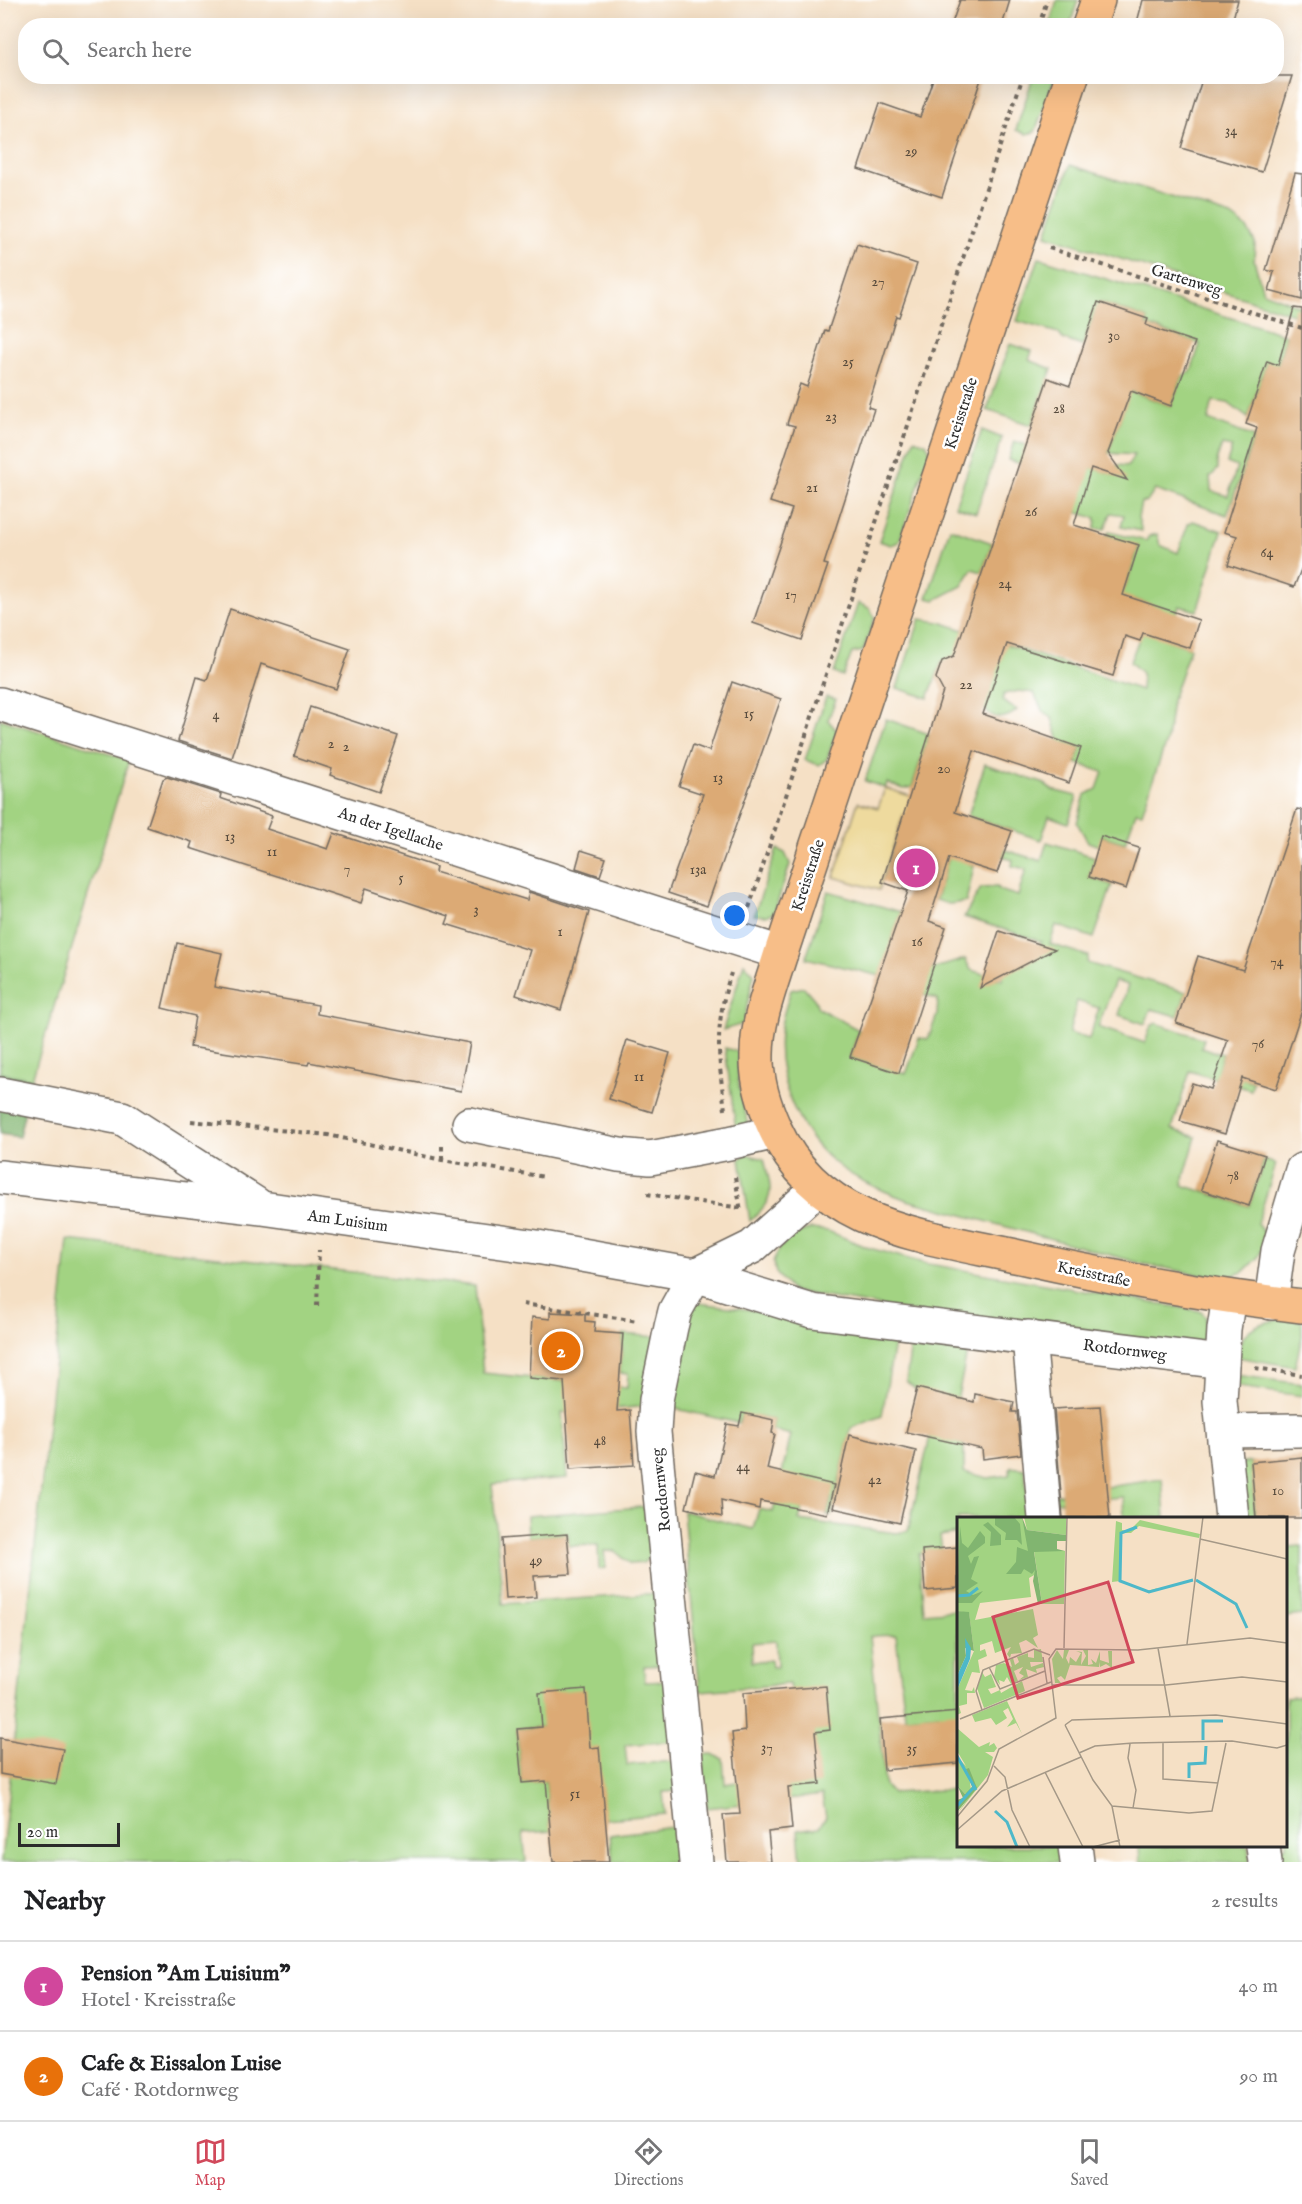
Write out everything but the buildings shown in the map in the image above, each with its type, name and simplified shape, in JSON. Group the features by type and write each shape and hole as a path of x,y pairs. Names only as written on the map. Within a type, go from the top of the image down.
{"main road":[{"path":"1092,18 1098,0"},
{"name":"Kreisstraße","path":"1069,84 762,1014 756,1053 759,1086 776,1132 800,1170 818,1188 845,1209 881,1224 1101,1275 1229,1297 1287,1304"}],"street":[{"name":"An der Igellache","path":"0,704 781,953"},
{"path":"0,1095 122,1118 262,1208"},
{"path":"469,1124 619,1155 650,1158 776,1132"},
{"path":"1287,1304 1278,1251 1302,1170"},
{"name":"Am Luisium","path":"0,1177 262,1208 537,1247 694,1275 812,1311"},
{"path":"694,1275 752,1247 818,1188"},
{"name":"Rotdornweg","path":"694,1275 675,1311 656,1400 654,1431 696,1862"},
{"path":"1229,1297 1234,1364 1220,1401 1232,1517"},
{"name":"Rotdornweg","path":"812,1311 1234,1364"},
{"path":"1029,1337 1045,1517"},
{"path":"1224,1431 1299,1430"},
{"path":"1075,1847 1077,1862"},
{"path":"1263,1847 1265,1862"}],"path":[{"path":"1041,18 1047,0"},
{"path":"747,919 1020,84"},
{"name":"Gartenweg","path":"1064,253 1302,328"},
{"path":"189,1121 328,1135 442,1160 547,1178"},
{"path":"639,1193 741,1208"},
{"path":"317,1267 317,1306"},
{"path":"523,1304 671,1327"},
{"path":"1234,1364 1302,1375"}],"green space":[{"path":"1057,0 1078,0 1072,18 1052,18"},
{"path":"1031,84 1052,84 1035,132 1026,134 1016,130"},
{"path":"1070,165 1231,216 1246,227 1255,242 1254,260 1263,292 1302,307 1302,317 1046,235"},
{"path":"1039,258 1286,335 1278,365 1267,362 1248,418 1228,403 1213,401 1208,420 1254,437 1227,515 1155,490 1147,502 1141,502 1138,518 1142,531 1121,527 1124,515 1111,513 1105,529 1095,529 1096,518 1078,513 1068,478 1008,460 1014,441 1114,475 1117,465 1128,466 1134,455 1108,453 1130,391 1171,406 1182,377 1191,371 1200,344 1146,325 1148,319 1099,302 1082,346 1063,339 1058,333 1017,321","holes":["1222,445 1232,447 1227,463 1237,467 1228,496 1211,491 1210,477 1218,469 1217,459"]},
{"path":"1010,344 1032,351 1029,360 1052,369 1031,425 987,410"},
{"path":"982,430 1002,438 976,513 955,506"},
{"path":"914,439 926,443 930,451 899,542 891,545 879,541"},
{"path":"1193,521 1222,531 1197,611 1179,606 1168,640 1190,648 1172,700 1167,739 1142,813 1136,812 1125,843 1102,836 1099,846 1088,842 1077,823 1085,795 1097,789 1103,772 1076,763 1081,748 1059,741 1052,718 1042,710 1034,693 1019,691 1004,694 1002,701 1017,710 1006,717 996,717 978,702 954,656 942,661 928,698 897,688 920,619 940,622 1141,690 1142,673 1130,662 1152,605 1134,599 1105,628 1125,588 1139,546 1106,535 1109,532 1146,541 1149,536 1157,534 1160,545 1178,553 1188,524"},
{"path":"950,528 992,543 982,572 972,569 962,586 935,600 927,598"},
{"path":"858,603 869,608 875,617 863,651 852,653 843,676 834,673"},
{"path":"826,697 836,699 828,720 837,731 827,759 819,765 805,760"},
{"path":"0,719 129,760 32,1079 0,1073"},
{"path":"886,719 929,734 912,787 904,789 887,783 885,788 865,781"},
{"path":"985,764 1045,784 1052,790 1076,796 1068,823 1049,816 1041,840 968,816"},
{"path":"1047,842 1095,857 1089,877 1112,885 1094,938 1056,925 1050,944 1088,956 1087,963 1186,992 1178,1016 1151,1009 1145,1024 1119,1015 1128,985 1115,981 1098,1027 1145,1043 1151,1026 1156,1023 1204,1039 1201,1048 1223,1054 1218,1070 1253,1082 1251,1090 1190,1071 1172,1129 1196,1137 1182,1185 1249,1206 1264,1160 1276,1164 1257,1224 1267,1237 1259,1256 1243,1272 1227,1277 1201,1275 1144,1264 907,1200 869,1184 834,1162 809,1135 799,1118 784,1082 779,1044 785,1008 791,990 804,987 815,1000 818,1008 859,1030 850,1057 906,1074 919,1038 928,1039 937,1015 938,999 900,989 889,978 806,958 828,891 901,912 887,954 933,969 965,959 971,970 1002,980 1008,963 1036,959 1041,941 964,917 981,888 997,887 999,890 1018,896 1026,869 1012,866 1013,860 1003,857 1005,850 1041,861","holes":["1077,1001 1099,1008 1089,1039 1069,1033"]},
{"path":"777,849 785,853 790,864 774,913 766,916 754,915"},
{"path":"950,854 974,866 966,902 949,904 936,900"},
{"path":"744,963 754,974 743,1024 723,1030"},
{"path":"725,1048 739,1052 740,1089 749,1125 737,1137"},
{"path":"0,1073 32,1079 19,1137 0,1134"},
{"path":"746,1154 764,1159 770,1187 768,1200 750,1221 740,1159"},
{"path":"811,1229 828,1231 866,1247 923,1263 1200,1311 1206,1317 1204,1338 1195,1348 1002,1327 792,1291 776,1273 773,1262 779,1249 787,1240 797,1233"},
{"path":"68,1240 475,1286 483,1373 627,1388 628,1374 620,1373 623,1334 657,1337 649,1406 562,1413 567,1478 492,1484 503,1604 661,1593 667,1665 644,1666 645,1682 671,1681 676,1741 625,1745 627,1765 675,1761 678,1791 663,1792 665,1814 605,1819 541,1727 517,1729 522,1783 546,1781 551,1831 523,1833 526,1862 1,1862"},
{"path":"691,1302 891,1328 895,1337 882,1416 851,1428 831,1516 827,1515 831,1498 807,1492 799,1520 896,1533 908,1531 931,1432 918,1392 906,1381 912,1337 970,1338 949,1440 964,1445 964,1472 988,1478 1009,1475 1011,1467 1025,1469 1029,1517 957,1517 957,1533 940,1536 942,1551 919,1554 924,1613 957,1610 957,1728 940,1731 939,1714 905,1717 896,1635 870,1636 885,1786 892,1793 957,1789 957,1847 1062,1847 1064,1862 801,1862 798,1830 819,1827 826,1817 822,1795 707,1808 703,1755 712,1754 723,1759 725,1784 737,1782 790,1689 789,1684 700,1691 683,1511 753,1529 759,1509 773,1512 791,1435 772,1430 774,1420 742,1414 739,1423 672,1408 672,1387","holes":["776,1641 777,1667 772,1667 771,1660 752,1662 751,1643"]},
{"path":"1284,1319 1302,1321 1302,1337 1295,1367 1237,1357 1246,1333 1266,1322"},
{"path":"1235,1375 1302,1384 1302,1396 1232,1386"},
{"path":"1251,1462 1256,1517 1243,1517 1237,1464"},
{"path":"1162,1479 1165,1517 1124,1517 1123,1497 1053,1502 1052,1495"},
{"path":"654,1506 657,1550 643,1563 630,1564 615,1551 604,1551 606,1568 599,1569 598,1545 568,1546 568,1534 528,1537 527,1516"},
{"path":"1302,1546 1302,1615 1287,1617 1287,1547"},
{"path":"1302,1696 1302,1862 1276,1862 1274,1847 1287,1847 1287,1698"},
{"path":"681,1826 685,1862 613,1862 610,1835"},
{"path":"1139,1847 1249,1847 1251,1862 1140,1862"}],"sand":[{"path":"885,788 923,800 903,815 879,890 834,877 858,802 878,808"}],"place":[{"name":"Pension \"Am Luisium\"","path":"916,868"},
{"name":"Cafe & Eissalon Luise","path":"561,1351"}]}
